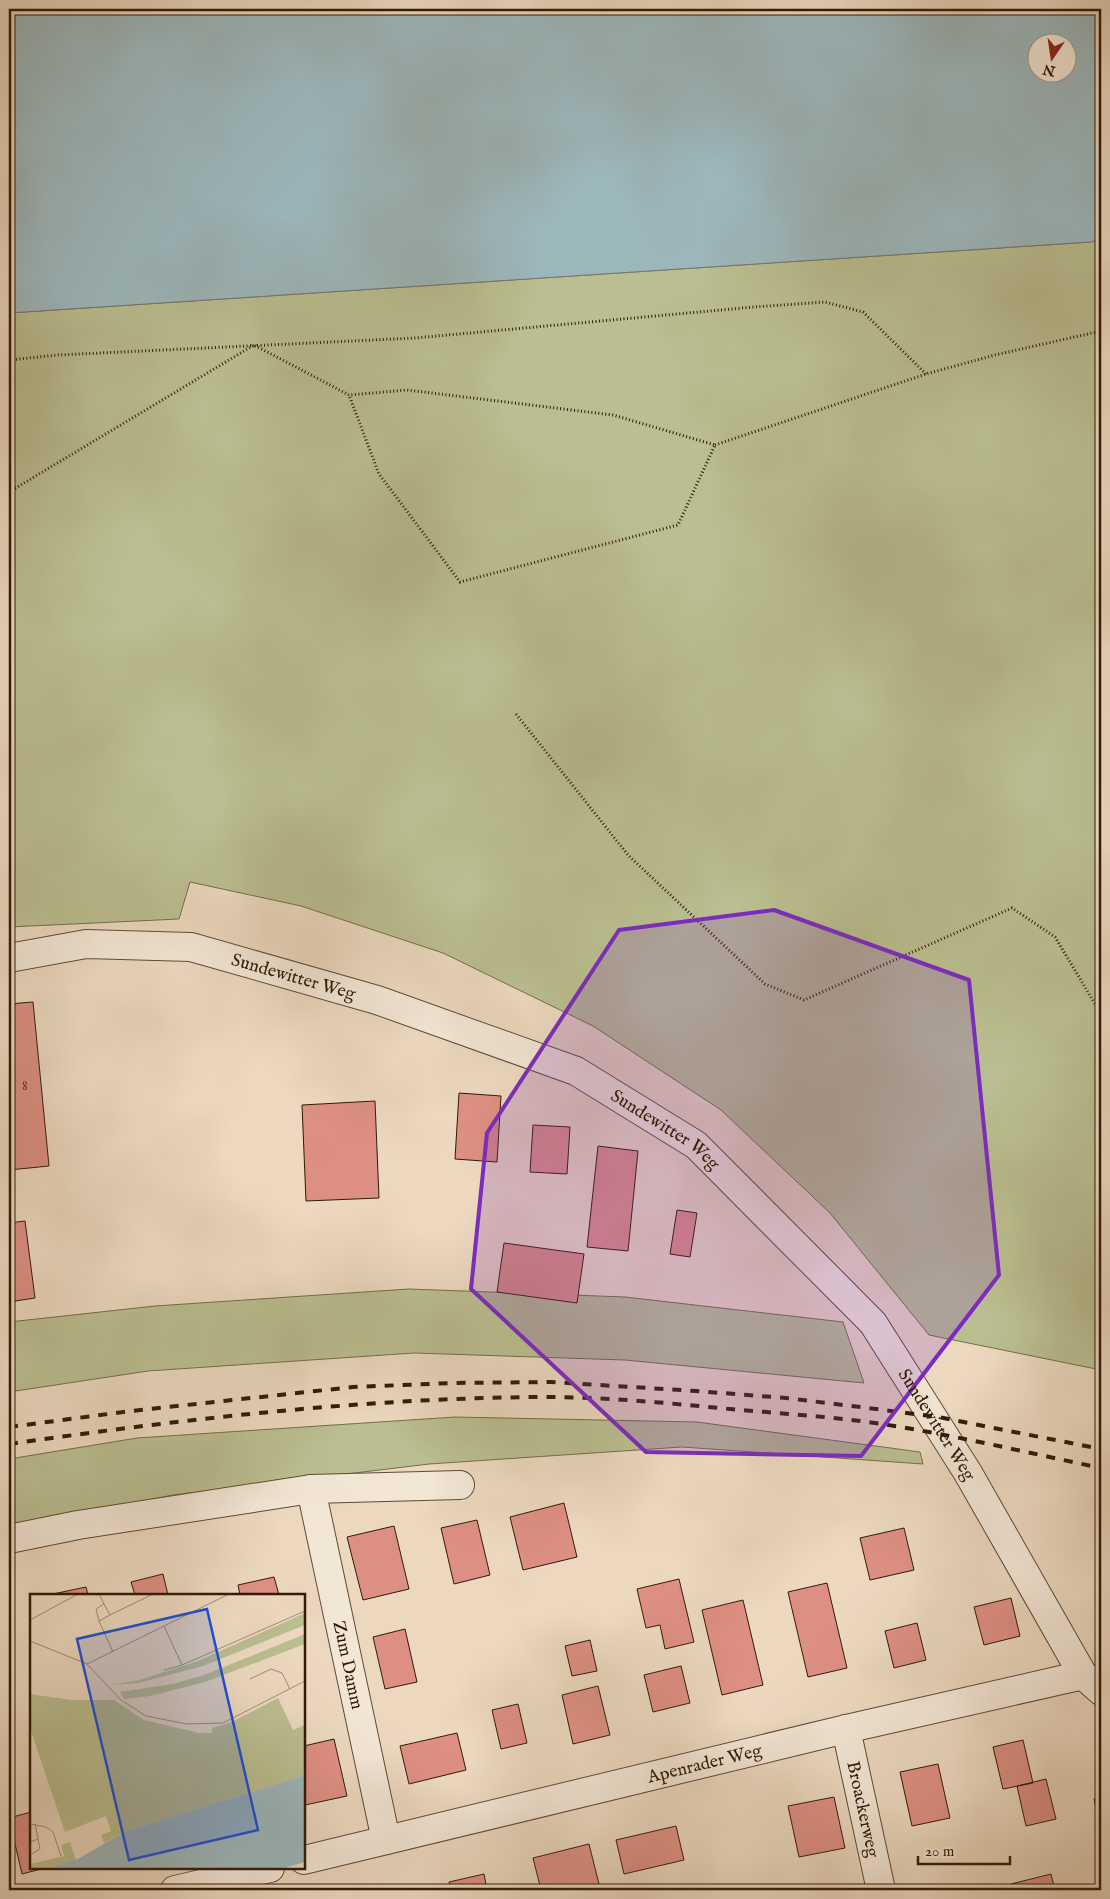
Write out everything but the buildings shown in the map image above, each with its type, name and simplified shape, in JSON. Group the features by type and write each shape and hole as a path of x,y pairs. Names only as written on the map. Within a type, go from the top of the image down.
{"street":[{"name":"Sundewitter Weg","path":"9,958 86,944 191,947 377,1000 576,1071 696,1145 874,1323 968,1473 1092,1683"},
{"path":"9,1540 78,1525 311,1489 460,1484"},
{"name":"Zum Damm","path":"311,1489 386,1840"},
{"name":"Apenrader Weg","path":"305,1860 846,1729 1092,1683"},
{"name":"Broackerweg","path":"846,1729 881,1890"},
{"path":"175,1890 266,1869"}],"path":[{"path":"9,360 58,355 415,338 825,302 863,312 926,374"},
{"path":"254,346 349,395 407,390 613,415 715,445 926,374 995,355 1101,331"},
{"path":"9,492 254,346"},
{"path":"349,395 379,474 460,582 678,525 715,445"},
{"path":"516,714 628,855 765,984 804,1000 1012,908 1055,937 1101,1014"}],"highlighted area":[{"path":"774,910 969,980 999,1275 861,1456 646,1452 471,1289 487,1133 619,930"}],"green space":[{"path":"1101,239 1101,1370 929,1335 830,1213 721,1110 593,1026 443,953 301,906 190,882 179,919 9,927 9,313 1091,242"},
{"path":"409,1289 625,1297 843,1322 864,1383 625,1360 414,1353 148,1371 9,1392 9,1322 155,1306"},
{"path":"455,1417 697,1422 920,1452 923,1464 682,1447 429,1464 173,1495 9,1527 9,1459 137,1438"}],"water":[{"path":"9,9 1101,9 1101,239 1091,242 9,313"}],"railway":[{"path":"9,1427 131,1411 353,1387 551,1382 786,1398 938,1417 1101,1449"},
{"path":"9,1444 208,1418 342,1406 476,1398 566,1397 613,1399 868,1422 956,1437 1101,1468"}]}
